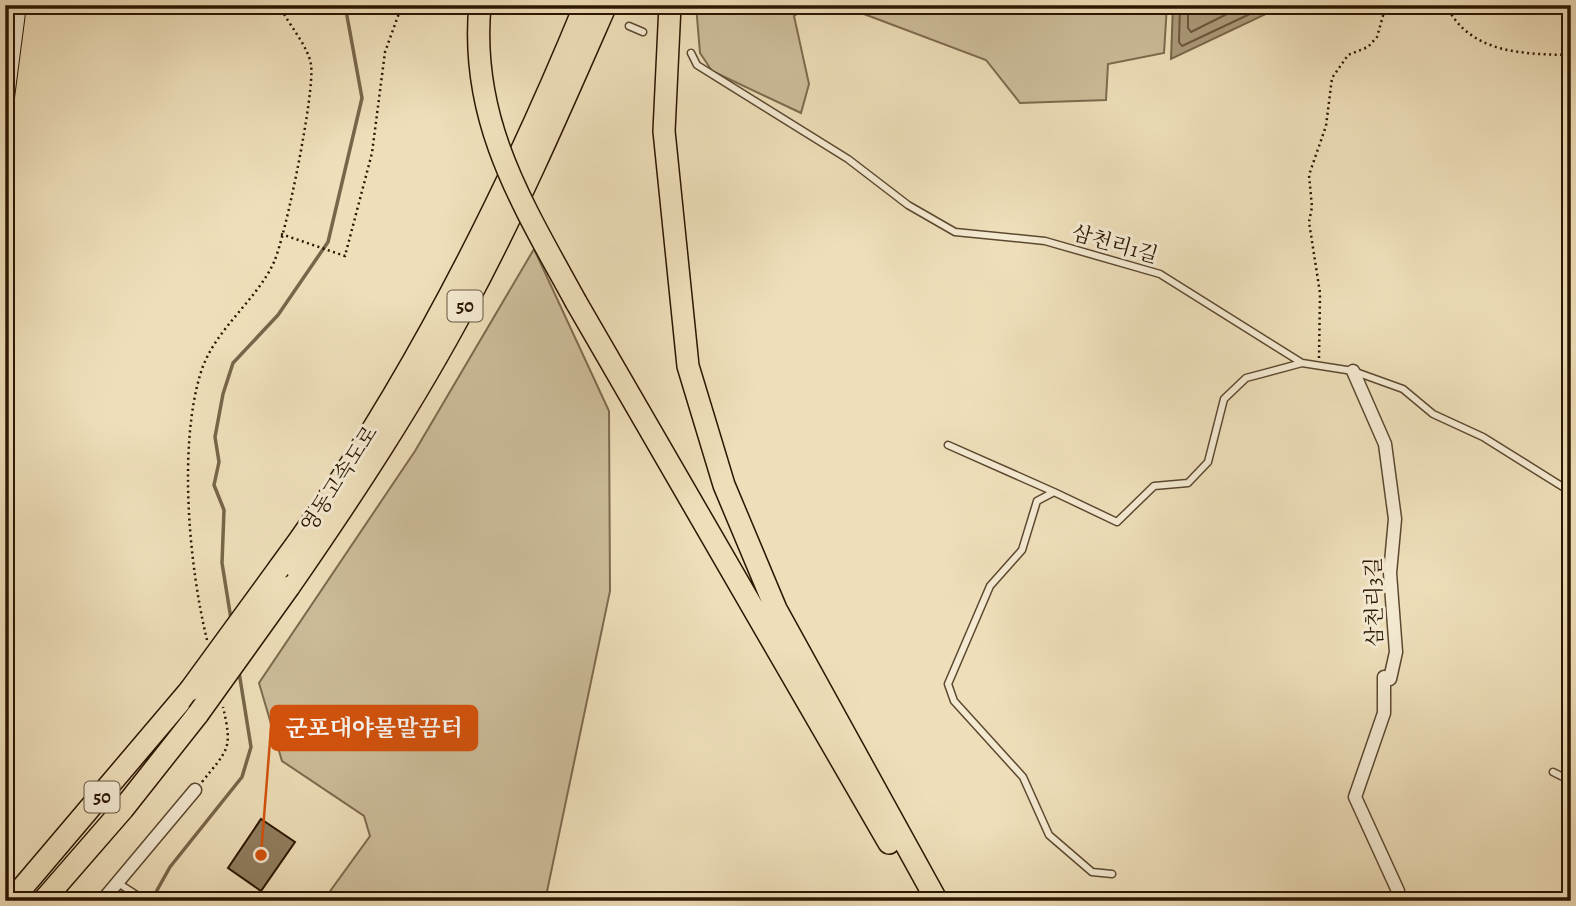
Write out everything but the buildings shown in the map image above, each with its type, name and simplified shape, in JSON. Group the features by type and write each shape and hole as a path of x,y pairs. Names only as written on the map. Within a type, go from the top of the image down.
{"highway":[{"path":"480,5 479,66 492,132 505,168 576,302 921,901"},
{"name":"영동고속도로","path":"11,901 190,690 279,568 355,456 463,270 523,147 585,5"},
{"name":"영동고속도로","path":"43,901 124,809 198,714 289,587 414,395 467,303 509,220 606,5"},
{"path":"670,5 664,131 672,233 692,379 724,485 776,609 936,901"}],"street":[{"path":"5,105 18,5"},
{"name":"삼천리3길","path":"1353,371 1385,444 1395,519 1390,573 1396,652 1390,678 1384,677 1384,713 1355,797 1398,891 1397,901"},
{"path":"102,901 195,790"}],"lane":[{"path":"629,26 643,32"},
{"name":"삼천리1길","path":"691,53 697,65 848,159 908,205 956,232 1045,242 1160,274 1302,363 1353,371 1403,389 1433,414 1483,438 1571,492"},
{"path":"948,445 1117,522 1154,486 1188,483 1208,462 1224,399 1246,379 1302,363"},
{"path":"1054,492 1037,501 1022,550 990,586 948,684 954,701 1023,777 1049,835 1092,872 1112,874"},
{"path":"1553,772 1571,781"},
{"path":"118,883 146,901"}],"path":[{"path":"207,642 191,533 189,439 201,372 213,345 274,263 308,110 311,64 284,14 283,5"},
{"path":"281,234 345,256 372,153 385,52 402,5"},
{"path":"1319,366 1320,293 1309,222 1312,207 1309,175 1325,126 1332,78 1348,55 1368,47 1377,37 1386,5"},
{"path":"1446,5 1462,31 1495,47 1518,53 1571,55"},
{"path":"195,790 228,748 229,734 220,695"}],"shaded area":[{"path":"696,5 810,5 794,16 809,84 801,113 712,71 700,53"},
{"path":"840,5 1167,5 1164,53 1108,64 1106,100 1020,103 986,60"},
{"path":"534,249 609,411 610,591 545,901 323,901 370,836 364,816 282,761 259,683 415,451"}],"water":[{"path":"1173,5 1259,5 1266,14 1171,59"}],"waterway":[{"path":"231,619 222,563 224,510 214,485 219,462 215,437 223,394 233,363 278,315 328,242 362,98 345,5"},
{"path":"151,901 170,867 242,777 251,747 239,672"}],"place":[{"name":"군포대야물말끔터","path":"261,855"}]}
